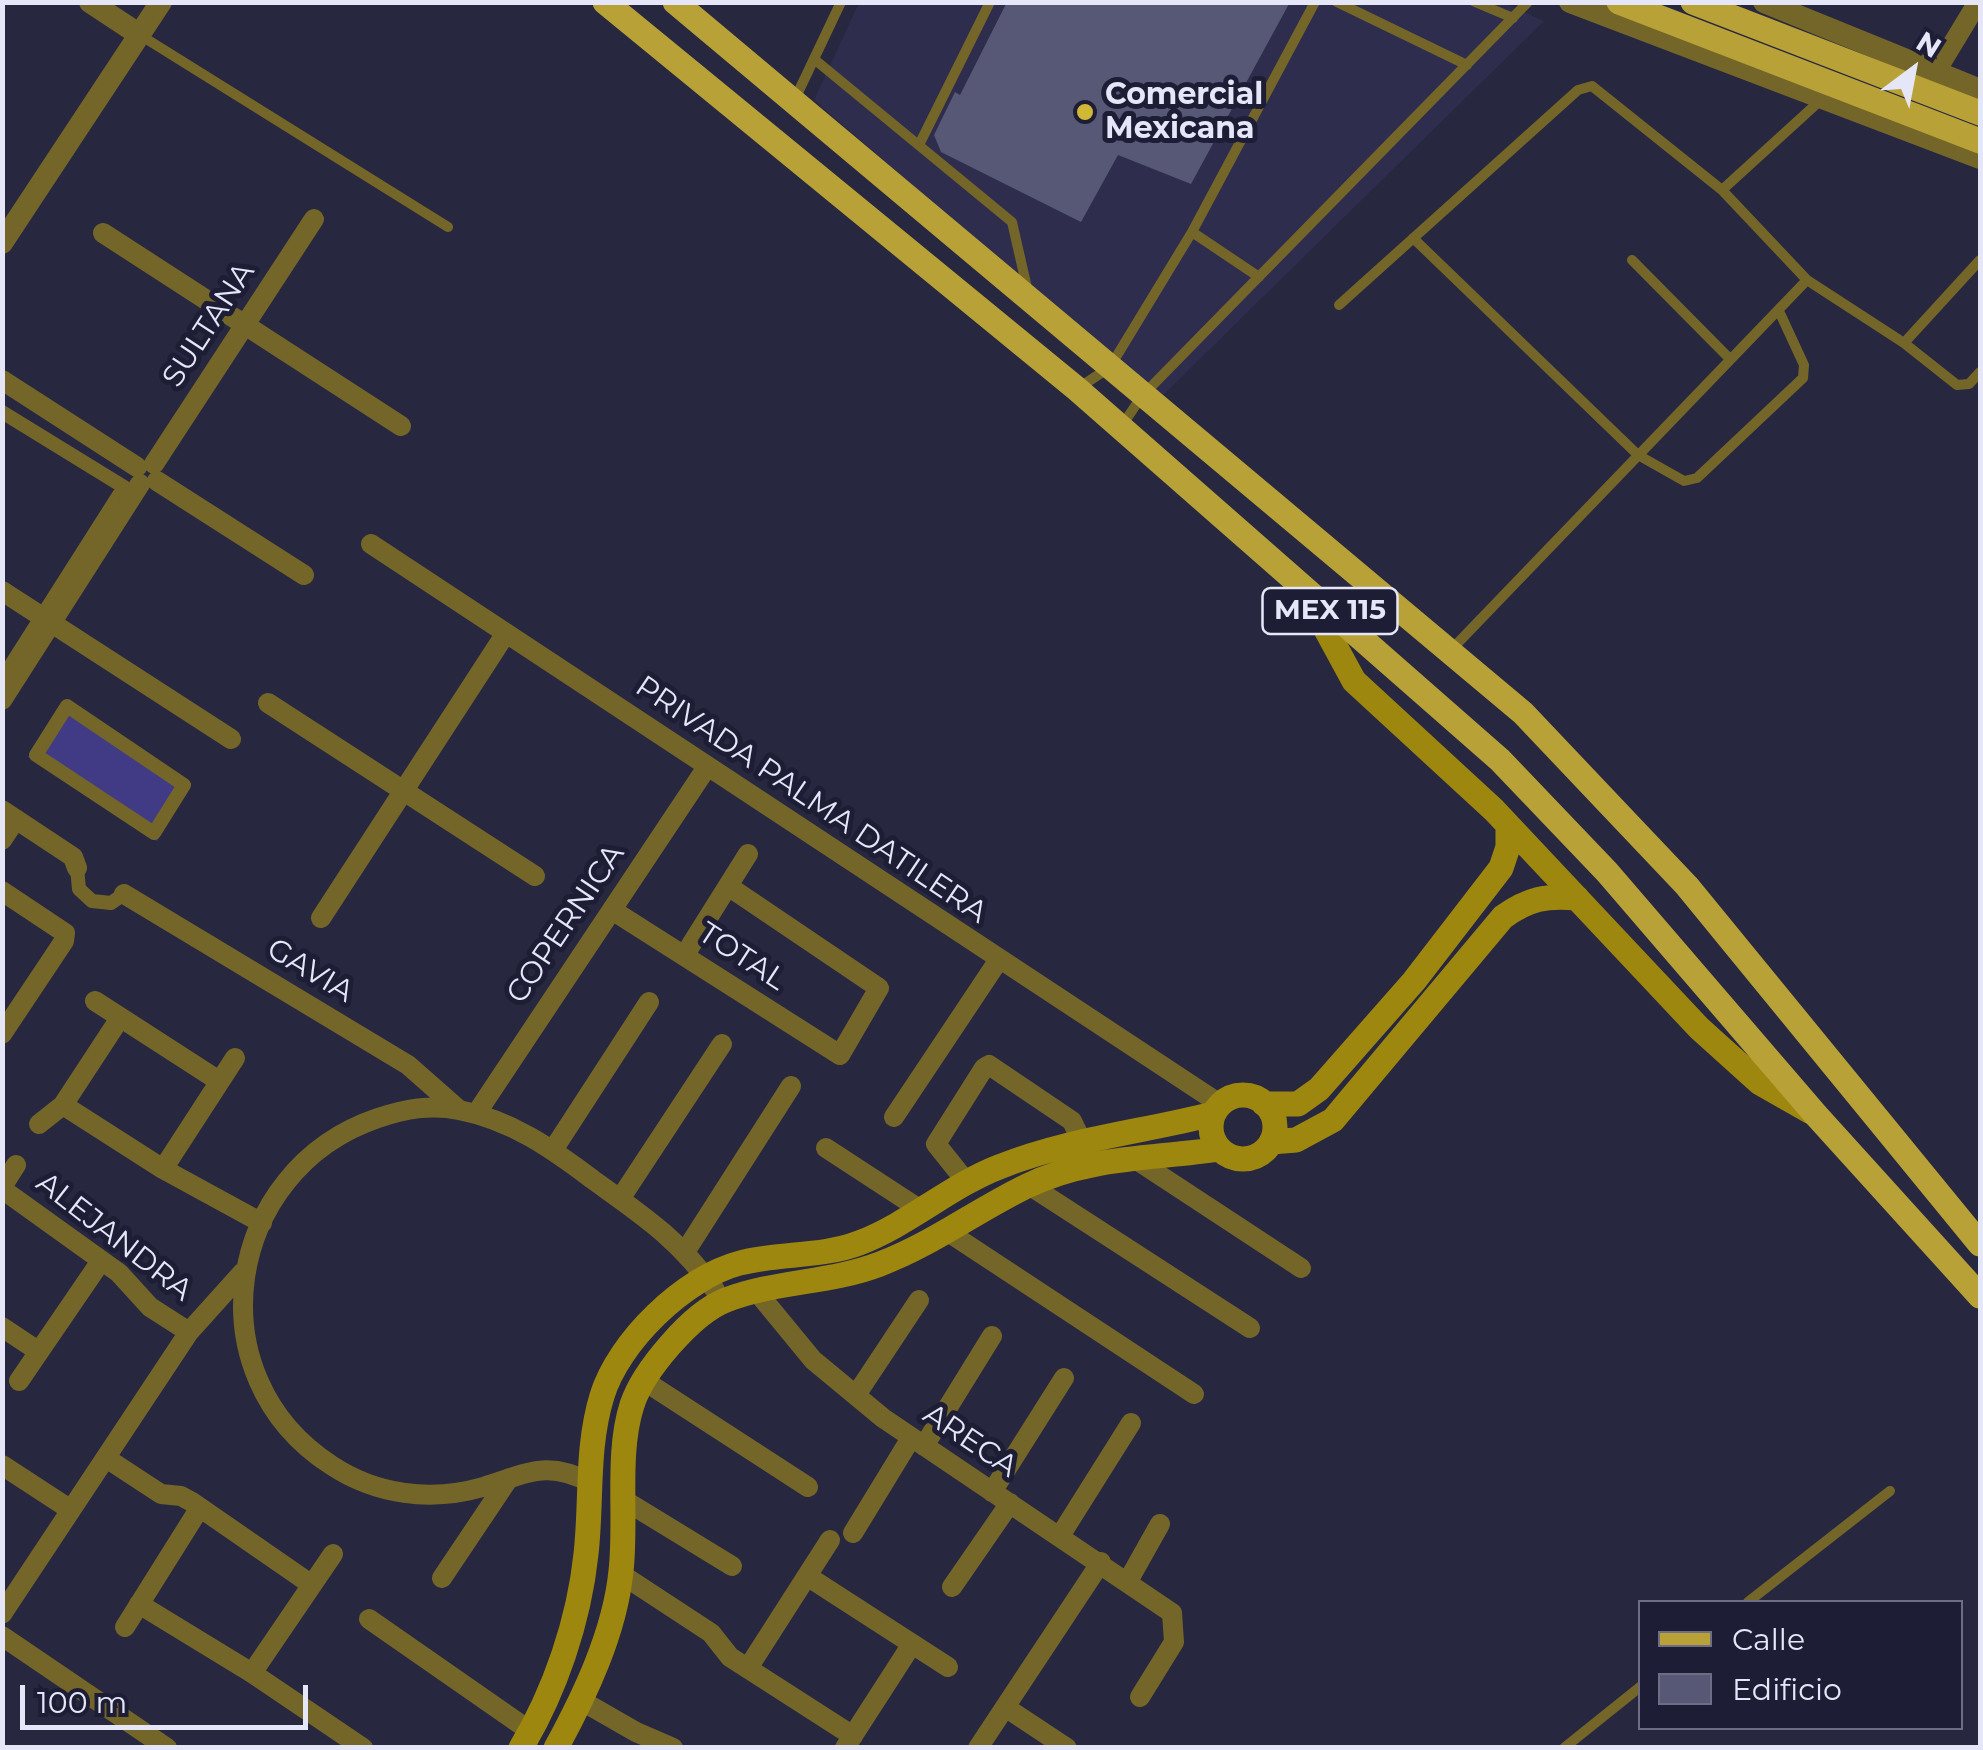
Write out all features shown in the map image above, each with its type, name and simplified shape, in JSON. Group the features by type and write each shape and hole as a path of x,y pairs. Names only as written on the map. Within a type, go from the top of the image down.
{"main road":[{"name":"MEX 115","path":"605,2 1077,389 1500,760 1607,872 1816,1115 1980,1296"},
{"name":"MEX 115","path":"675,2 1523,713 1687,886 1980,1244"},
{"path":"1620,2 1980,141"},
{"path":"1693,2 1980,113"},
{"path":"1304,589 1354,681 1508,825 1698,1028 1760,1083 1816,1115"},
{"path":"525,1739 560,1665 586,1559 589,1455 603,1392 631,1343 664,1307 705,1276 738,1264 851,1246 996,1168 1081,1140 1217,1110 1230,1098 1242,1095 1264,1104 1298,1104 1319,1089 1364,1039 1489,886 1508,847 1508,825"},
{"path":"1271,1142 1296,1140 1333,1120 1503,917 1525,902 1550,896 1577,898"},
{"path":"1217,1110 1211,1133 1220,1149 1248,1159 1271,1142 1274,1122 1264,1104"},
{"path":"556,1748 582,1701 611,1618 621,1574 625,1441 631,1406 643,1380 670,1342 722,1301 877,1266 948,1232 1029,1185 1079,1167 1220,1149"}],"street":[{"path":"90,2 140,34"},
{"path":"1570,2 1980,158"},
{"path":"1764,2 1980,90"},
{"path":"1936,73 1978,2"},
{"path":"2,243 162,4"},
{"name":"SULTANA","path":"2,700 47,620 314,219"},
{"path":"103,233 401,426"},
{"path":"2,380 304,575"},
{"path":"2,412 124,487 47,620 2,679"},
{"name":"PRIVADA PALMA DATILERA","path":"371,544 1217,1110"},
{"path":"2,591 231,739"},
{"path":"321,918 506,633"},
{"path":"268,703 536,876"},
{"path":"67,706 184,784 154,833 36,755 64,710 67,706"},
{"name":"COPERNICA","path":"467,1112 612,910 707,767"},
{"path":"2,840 9,814 74,857 79,889 92,901 111,903 124,894"},
{"path":"684,956 748,854"},
{"path":"2,1034 64,941 65,933 2,890 4,870"},
{"name":"TOTAL","path":"612,910 843,1063 879,988 728,886"},
{"name":"GAVIA","path":"124,894 408,1065 467,1112"},
{"path":"894,1118 998,961"},
{"path":"95,1002 219,1081"},
{"path":"552,1150 650,1002"},
{"path":"39,1124 63,1105 120,1018"},
{"path":"620,1198 722,1044"},
{"path":"163,1169 235,1058"},
{"path":"968,1184 936,1144 984,1068 990,1065 1072,1121 1081,1140"},
{"path":"685,1252 791,1086"},
{"path":"63,1105 163,1169 262,1223"},
{"path":"590,1483 572,1473 550,1468 529,1470 481,1488 422,1496 385,1490 331,1466 281,1422 262,1393 251,1366 241,1304 243,1272 283,1184 306,1159 361,1124 424,1106 467,1112 518,1129 620,1198 674,1239 722,1301"},
{"path":"826,1148 921,1210"},
{"path":"1132,1158 1301,1268"},
{"path":"2,1188 16,1165"},
{"path":"1029,1185 1250,1328"},
{"name":"ALEJANDRA","path":"2,1188 120,1273 150,1307 189,1332"},
{"path":"948,1232 1194,1394"},
{"path":"19,1380 102,1260"},
{"path":"2,1614 189,1332 243,1272"},
{"name":"ARECA","path":"757,1292 813,1360 856,1396 1172,1613 1174,1642 1140,1697"},
{"path":"856,1396 919,1300"},
{"path":"2,1327 38,1351"},
{"path":"853,1533 992,1336"},
{"path":"952,1587 1064,1378"},
{"path":"643,1380 808,1487"},
{"path":"1060,1536 1130,1423"},
{"path":"106,1458 161,1494 181,1496 312,1584"},
{"path":"2,1465 71,1510"},
{"path":"442,1578 509,1478"},
{"path":"624,1500 732,1566"},
{"path":"125,1626 200,1509"},
{"path":"1128,1581 1160,1524"},
{"path":"748,1668 830,1540"},
{"path":"259,1678 333,1554"},
{"path":"978,1748 1100,1562"},
{"path":"621,1574 711,1633 730,1657 849,1742 912,1644"},
{"path":"807,1576 948,1667"},
{"path":"139,1604 362,1748"},
{"path":"369,1619 525,1739"},
{"path":"2,1636 167,1748"},
{"path":"582,1701 672,1748"},
{"path":"1005,1707 1067,1748"}],"lane":[{"path":"794,103 840,2"},
{"path":"919,146 990,2"},
{"path":"1077,389 1110,367 1192,232 1316,2"},
{"path":"1337,2 1467,64"},
{"path":"1475,2 1513,18"},
{"path":"1121,428 1142,396 1528,2"},
{"path":"140,34 448,227"},
{"path":"814,59 1012,222 1029,299"},
{"path":"1339,305 1578,90 1592,86 1722,190 1806,280 1904,343 1957,385 1969,384 1980,372"},
{"path":"1722,190 1824,97"},
{"path":"1192,232 1259,277"},
{"path":"1413,238 1638,456 1684,481 1697,478 1802,378 1804,365 1779,311"},
{"path":"1632,260 1730,359"},
{"path":"1904,343 1980,260"},
{"path":"1450,650 1806,280"},
{"path":"1751,1600 1890,1491"},
{"path":"1564,1748 1638,1689"}],"shaded area":[{"path":"1502,2 1544,21 1159,399 814,100 859,3"},
{"path":"66,700 191,783 157,841 28,757"}],"building":[{"name":"Comercial Mexicana","path":"1007,2 1290,2 1191,184 1118,155 1081,222 941,152 934,135 955,92 960,95"}],"place":[{"name":"Comercial Mexicana","path":"1085,112"}]}
